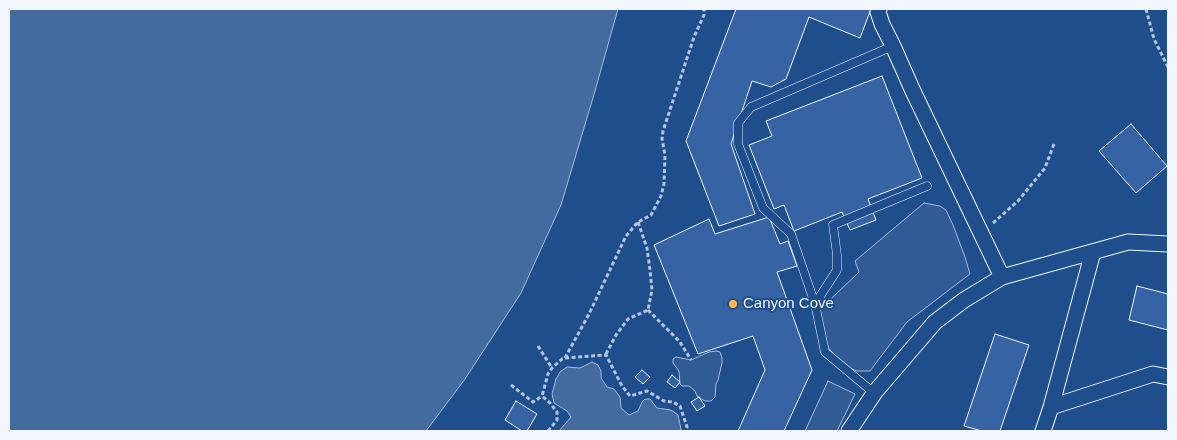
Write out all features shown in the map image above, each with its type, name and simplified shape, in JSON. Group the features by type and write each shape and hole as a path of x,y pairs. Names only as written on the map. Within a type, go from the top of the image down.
{"street":[{"path":"879,9 878,12 882,24 1002,277"},
{"path":"849,431 874,393 935,322 964,300 1002,277 1128,242 1168,244"},
{"path":"1043,431 1093,252"},
{"path":"1051,407 1153,374 1168,376"}],"lane":[{"path":"874,393 826,352 816,304 791,234 763,208 738,144 738,122 751,107 893,46"},
{"path":"816,304 837,270 833,225 927,186"}],"path":[{"path":"565,358 589,314 626,236 638,222 651,215 661,196 664,184 663,131 694,38 704,15 704,9"},
{"path":"1146,9 1154,39 1168,66"},
{"path":"981,234 1018,201 1045,168 1054,144"},
{"path":"638,222 647,248 650,270 652,290 648,310"},
{"path":"606,355 616,335 628,319 648,310"},
{"path":"648,310 680,342 691,360"},
{"path":"538,346 552,368"},
{"path":"511,385 533,402 542,396 548,374 562,359 606,355"},
{"path":"606,355 622,386 630,396 647,391 664,401 673,402 680,406 687,427 686,431"},
{"path":"542,396 556,412 557,420 548,431"}],"shaded area":[{"path":"9,9 618,9 561,205 521,293 465,379 426,431 9,431"},
{"path":"924,203 940,206 946,210 970,274 907,322 870,371 857,371 842,365 824,342 814,315 859,272 855,261"},
{"path":"716,351 720,352 722,363 716,384 715,397 711,401 705,401 697,396 695,391 689,386 682,386 680,384 679,371 673,363 673,359 676,357 691,360"},
{"path":"592,362 598,365 601,371 601,378 607,387 614,389 620,397 621,408 629,415 638,411 645,399 650,399 657,408 671,410 678,415 681,431 559,431 571,417 567,411 554,403 552,394 556,379 560,372 567,367 580,368"},
{"path":"828,381 855,394 837,431 805,431"}],"building":[{"path":"736,9 871,9 860,38 809,17 786,79 771,87 752,81 731,144 755,214 719,226 686,141"},
{"path":"882,76 922,178 868,199 876,220 850,230 842,212 794,231 784,205 774,209 749,145 772,136 766,121"},
{"path":"1131,124 1167,166 1136,193 1099,151"},
{"name":"Canyon Cove","path":"769,217 780,244 788,241 797,266 777,272 812,370 784,431 738,431 765,370 753,336 698,354 654,245 709,219 715,234"},
{"path":"1137,286 1168,294 1168,330 1129,320"},
{"path":"995,334 1029,345 1000,431 982,431 964,426"},
{"path":"642,370 650,377 643,384 635,377"},
{"path":"672,375 680,382 675,388 667,382"},
{"path":"699,397 705,406 697,411 691,402"},
{"path":"516,401 537,414 527,431 522,431 505,420"}],"place":[{"name":"Canyon Cove","path":"733,304"}]}
